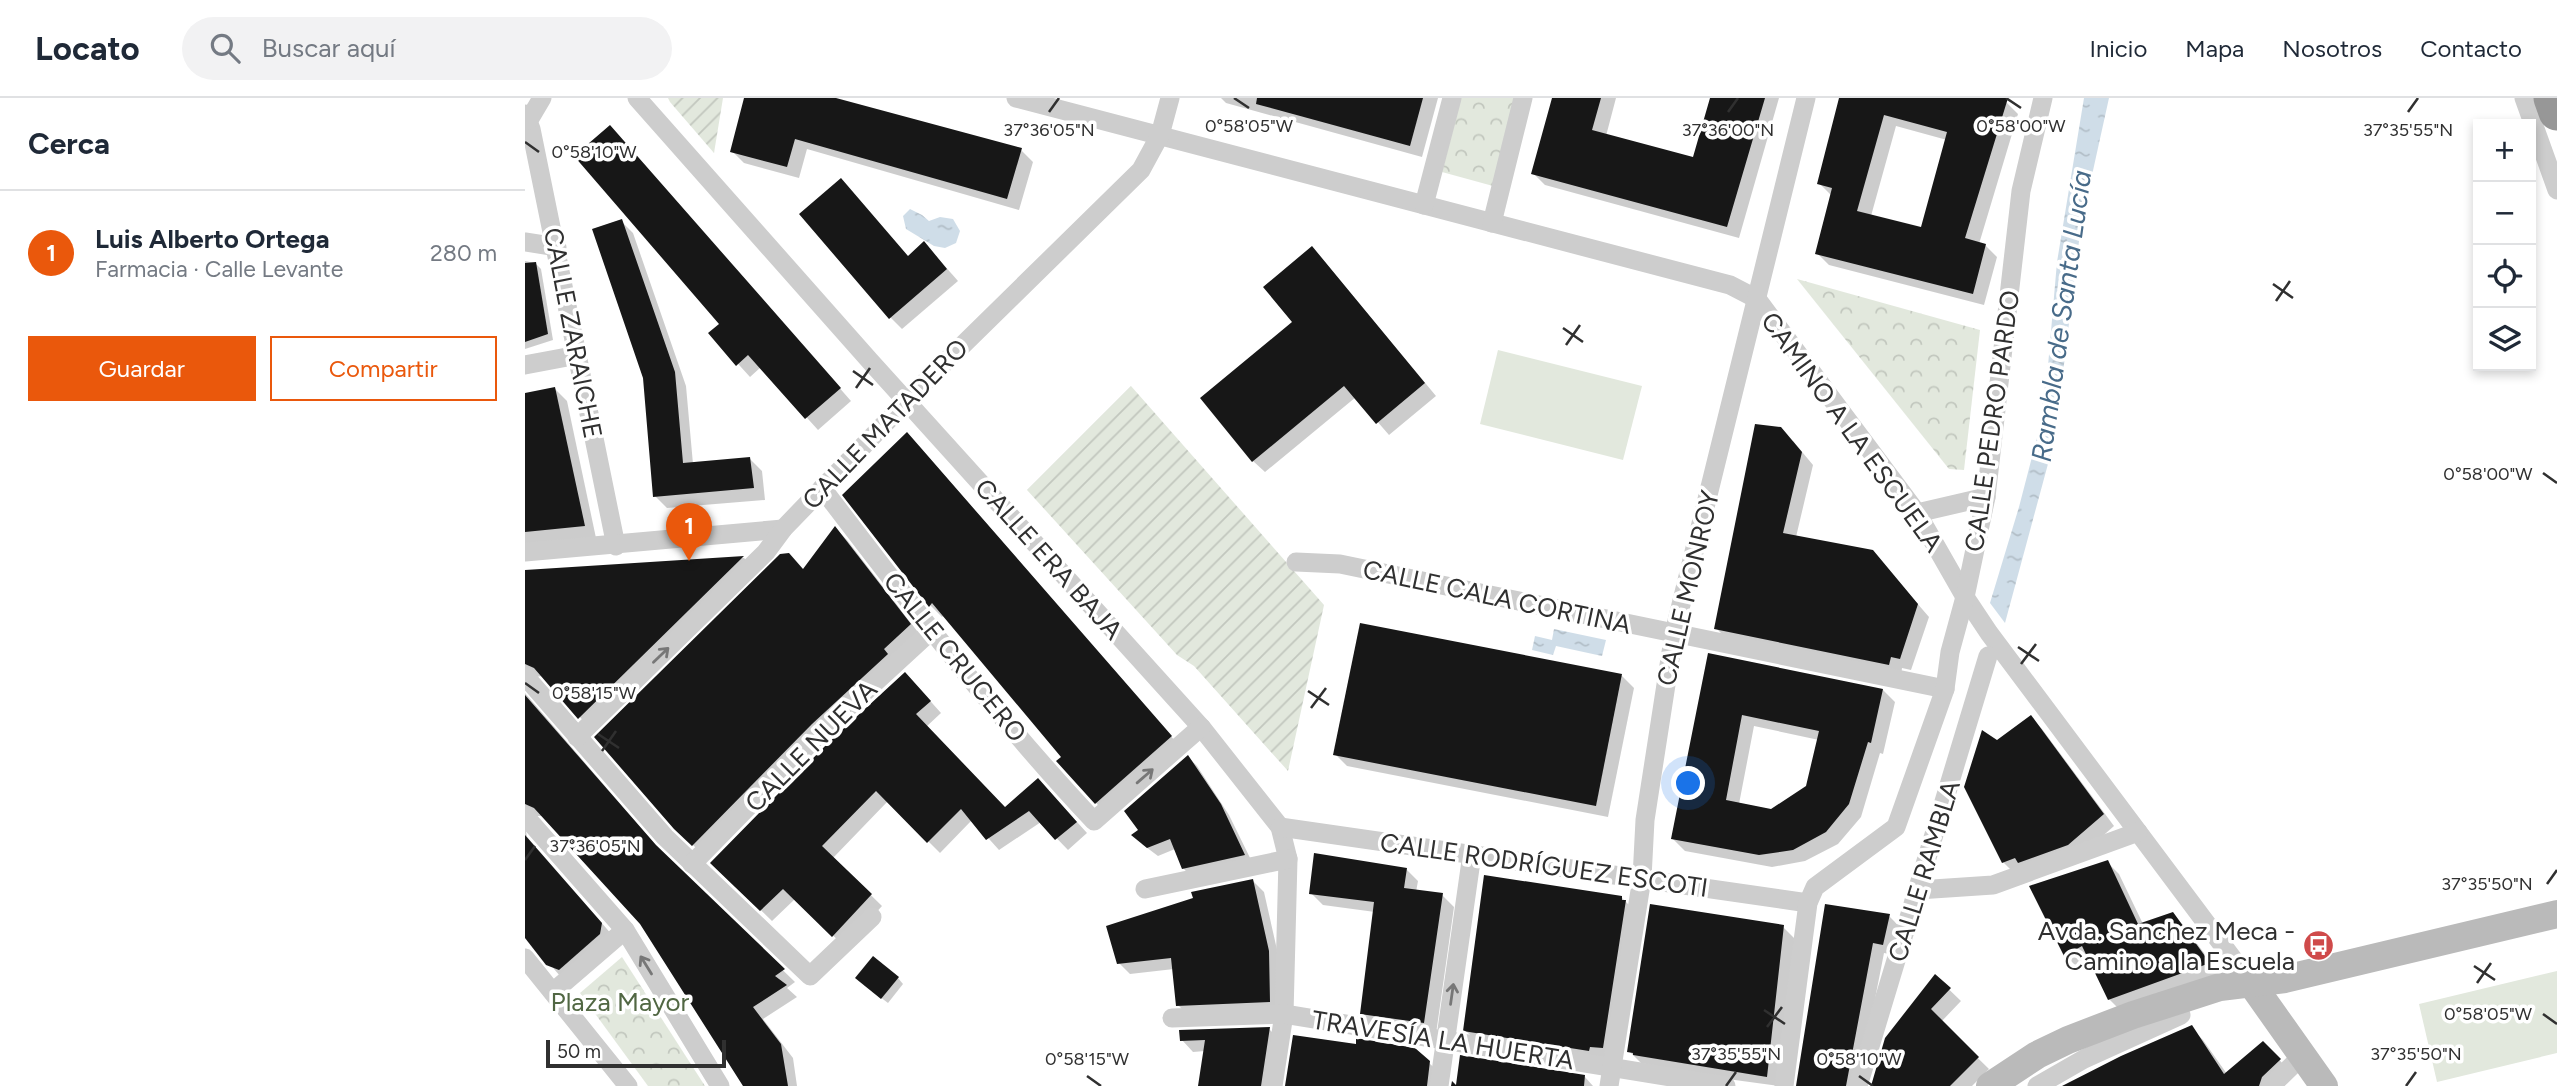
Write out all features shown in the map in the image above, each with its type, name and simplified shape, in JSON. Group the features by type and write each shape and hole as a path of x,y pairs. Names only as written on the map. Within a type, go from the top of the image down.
{"highway":[{"path":"2552,98 2557,112"}],"street":[{"name":"CALLE ZARAICHE","path":"542,98 527,117 557,247 616,545"},
{"name":"CAMINO A LA ESCUELA","path":"1016,98 1730,285 1757,299 1917,513 1965,597 2003,652 2251,983"},
{"name":"CALLE MATADERO","path":"577,737 766,552 783,528 907,401 1141,170 1160,135 1170,98"},
{"path":"1424,205 1452,98"},
{"path":"1492,223 1523,98"},
{"name":"CALLE MONROY","path":"1610,1077 1641,878 1645,820 1674,633 1806,98"},
{"name":"CALLE PEDRO PARDO","path":"1808,903 1815,887 1896,827 1945,689 1950,652 1965,597 1986,497 2021,191 2043,98"},
{"path":"2524,98 2557,190"},
{"name":"CALLE ERA BAJA","path":"639,99 1201,727 1280,827 1288,859 1284,1014 1273,1086"},
{"path":"525,242 557,247"},
{"path":"525,365 578,355"},
{"name":"CALLE CRUCERO","path":"822,488 1037,761 1094,821 1201,727"},
{"path":"1917,513 1986,497"},
{"path":"525,552 783,528"},
{"name":"CALLE CALA CORTINA","path":"1296,562 1340,564 1945,689"},
{"name":"CALLE NUEVA","path":"692,864 820,733 932,630"},
{"name":"CALLE RAMBLA","path":"1858,1086 1988,656"},
{"path":"525,676 665,837 810,976 872,917"},
{"path":"525,816 625,930 720,1086"},
{"name":"CALLE RODRÍGUEZ ESCOTI","path":"1280,827 1808,903"},
{"path":"1918,890 1993,885 2138,832"},
{"path":"1439,1086 1472,854"},
{"path":"1145,889 1288,859"},
{"path":"1784,1086 1808,903"},
{"path":"1990,1086 2037,1055 2067,1040 2220,987 2285,978 2557,914"},
{"path":"553,992 625,930"},
{"path":"525,958 628,1086"},
{"path":"2251,983 2325,1086"},
{"path":"2037,1086 2084,1059 2181,1015 2174,1002"},
{"name":"TRAVESÍA LA HUERTA","path":"1172,1018 1284,1014 1446,1040 1610,1077 1726,1086"},
{"path":"2271,1086 2302,1055"}],"green space":[{"path":"668,98 723,98 714,153 670,102"},
{"path":"1461,98 1515,98 1493,186 1442,172"},
{"path":"1797,279 1980,330 1964,470 1949,469"},
{"path":"1498,350 1642,386 1623,460 1480,424"},
{"path":"1131,386 1324,605 1288,771 1194,666 1177,655 1027,490"},
{"name":"Plaza Mayor","path":"622,957 705,1086 648,1086 580,993"},
{"path":"2557,971 2557,1053 2437,1082 2419,1004"}],"water":[{"name":"Rambla de Santa Lucía","path":"2084,98 2109,98 2081,225 2055,438 2005,623 1990,603 2038,434 2048,366 2057,262"},
{"path":"910,209 929,221 940,217 953,219 960,231 956,243 945,248 934,246 906,229 903,216"},
{"path":"1554,629 1606,640 1602,656 1556,646 1553,655 1532,650 1535,636 1552,640"}],"building":[{"path":"744,98 836,98 1022,148 1007,199 795,139 787,167 730,152"},
{"path":"1257,98 1423,98 1410,146 1256,104"},
{"path":"1552,98 1601,98 1592,130 1693,157 1710,98 1765,98 1727,227 1531,174"},
{"path":"1839,98 2008,98 1965,238 1986,244 1973,294 1815,254 1832,188 1817,184","holes":["1884,115 1947,132 1921,227 1857,211"]},
{"path":"610,125 841,388 805,419 748,355 736,366 708,333 719,324 574,156"},
{"path":"841,178 908,256 924,241 947,269 889,319 799,214"},
{"path":"622,219 675,372 683,463 750,457 754,488 653,497 643,378 592,229"},
{"path":"1312,246 1425,383 1376,424 1344,386 1252,462 1200,398 1292,322 1263,287"},
{"path":"536,262 548,334 525,342 525,263"},
{"path":"555,387 585,526 525,532 525,393"},
{"path":"1755,424 1781,427 1802,452 1783,533 1873,550 1918,604 1900,659 1891,657 1889,665 1714,629"},
{"path":"907,432 1172,736 1095,804 1056,761 1061,757 932,603 929,607 842,495"},
{"path":"835,526 911,624 884,649 888,654 812,724 692,846 594,737 780,554 789,553 803,569"},
{"path":"744,556 578,719 534,668 525,664 525,570"},
{"path":"1360,623 1622,674 1596,806 1333,755"},
{"path":"1708,653 1883,689 1871,743 1868,742 1849,804 1826,832 1793,850 1759,855 1671,839","holes":["1742,715 1819,731 1806,786 1771,809 1726,800"]},
{"path":"905,672 931,701 916,714 1005,807 1038,778 1077,822 1055,840 1029,811 986,840 961,809 927,843 876,791 822,846 872,894 832,937 783,889 760,911 710,863 829,742"},
{"path":"525,695 656,845 785,969 775,976 787,985 753,1007 781,1044 788,1086 743,1086 640,924 534,808 525,804"},
{"path":"2031,715 2104,814 2068,845 2018,863 2015,858 2002,863 1964,787 1982,730 1997,740"},
{"path":"1188,755 1221,804 1245,855 1182,869 1170,839 1147,848 1131,835 1138,830 1124,811"},
{"path":"525,835 602,923 600,934 559,970 546,965 525,938"},
{"path":"1314,853 1407,868 1404,888 1443,893 1424,1023 1360,1014 1374,902 1309,894"},
{"path":"2108,860 2138,924 2173,912 2210,963 2108,1000 2082,946 2064,956 2029,886"},
{"path":"1484,875 1622,896 1622,900 1626,900 1603,1048 1590,1047 1589,1051 1463,1031"},
{"path":"1253,879 1269,951 1270,1002 1176,1006 1171,958 1117,964 1106,926 1193,898 1191,892"},
{"path":"1650,904 1784,925 1767,1077 1627,1052"},
{"path":"1825,904 1890,914 1883,945 1873,943 1846,1086 1796,1086"},
{"path":"873,956 899,977 881,999 855,978"},
{"path":"1935,974 1951,988 1931,1009 1979,1057 1950,1086 1871,1086 1885,1038"},
{"path":"2192,1025 2224,1074 2263,1041 2281,1059 2262,1077 2259,1086 2062,1086 2121,1056"},
{"path":"1270,1027 1261,1086 1198,1086 1205,1040 1180,1041 1179,1030"},
{"path":"1293,1035 1356,1044 1356,1038 1415,1048 1430,1061 1427,1086 1285,1086"},
{"path":"1460,1055 1585,1075 1584,1086 1451,1086 1452,1081 1456,1085"}],"place":[{"name":"Luis Alberto Ortega","path":"689,561"},
{"name":"Avda. Sanchez Meca - Camino a la Escuela","path":"2318,946"}]}
